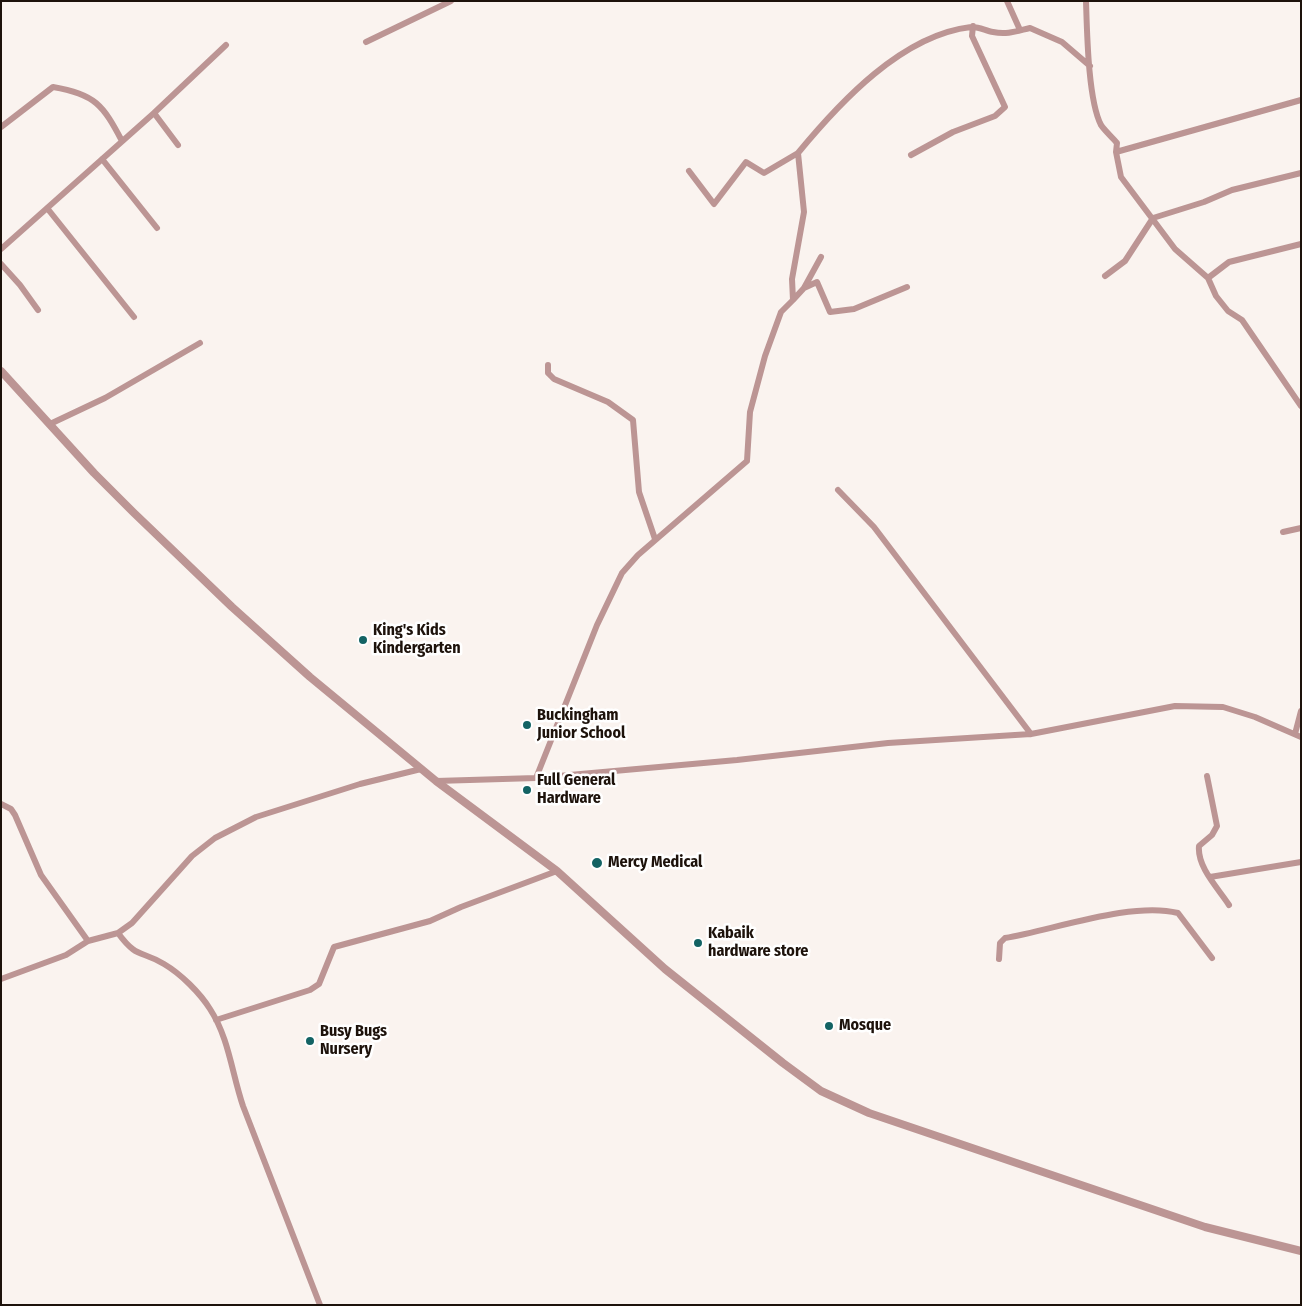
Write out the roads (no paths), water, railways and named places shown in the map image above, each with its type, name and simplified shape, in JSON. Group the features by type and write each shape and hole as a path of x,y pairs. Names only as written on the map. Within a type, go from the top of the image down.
{"street":[{"path":"366,42 451,1"},
{"path":"1007,1 1020,30"},
{"path":"1086,1 1090,66 1096,108 1102,126 1117,143 1116,152 1121,178 1175,249 1208,278 1216,296 1228,311 1242,320 1301,406"},
{"path":"911,155 953,132 995,116 1005,107 972,36 973,26"},
{"path":"689,171 714,204 746,162 764,173 798,153 842,104 906,50 943,35 973,26 1008,34 1030,28 1062,42 1090,66"},
{"path":"1,249 154,113 226,45"},
{"path":"1,127 53,88 73,91 88,96 107,112 122,141"},
{"path":"1116,152 1301,100"},
{"path":"154,113 178,146"},
{"path":"793,300 792,279 804,212 798,153"},
{"path":"102,159 157,228"},
{"path":"1105,276 1125,261 1153,218 1204,202 1232,190 1301,173"},
{"path":"47,208 134,317"},
{"path":"1208,278 1229,262 1301,244"},
{"path":"536,778 597,625 622,573 656,539 747,461 750,412 765,356 781,312 804,288 821,257"},
{"path":"1,264 20,284 38,310"},
{"path":"804,288 817,282 830,312 854,309 907,287"},
{"path":"50,424 105,398 200,343"},
{"path":"548,365 548,372 554,379 608,402 633,420 639,492 656,539"},
{"path":"1,371 94,473 232,608 310,677 436,781 557,871 665,968 821,1091 869,1113 1205,1227 1301,1250"},
{"path":"838,490 874,527 990,677 1031,734"},
{"path":"1283,532 1301,528"},
{"path":"436,781 536,778 737,760 888,743 1031,734 1175,706 1223,707 1255,717 1298,735 1301,711"},
{"path":"1,978 66,955 88,941 118,933 132,922 192,856 215,838 256,817 360,784 421,769"},
{"path":"1207,776 1217,826 1215,832 1199,846 1198,852 1210,877 1230,905"},
{"path":"1,804 11,809 15,815 41,875 88,941"},
{"path":"1210,877 1301,862"},
{"path":"216,1020 267,1004 282,997 310,990 319,984 334,947 430,921 461,907 557,871"},
{"path":"999,958 1000,943 1005,938 1108,915 1137,912 1178,913 1212,958"},
{"path":"118,933 128,947 137,954 163,964 179,976 203,999 221,1029 242,1104 320,1305"}],"place":[{"name":"King's Kids Kindergarten","path":"363,640"},
{"name":"Buckingham Junior School","path":"527,725"},
{"name":"Full General Hardware","path":"527,790"},
{"name":"Mercy Medical","path":"597,863"},
{"name":"Kabaik hardware store","path":"698,943"},
{"name":"Mosque","path":"829,1026"},
{"name":"Busy Bugs Nursery","path":"310,1041"}]}
